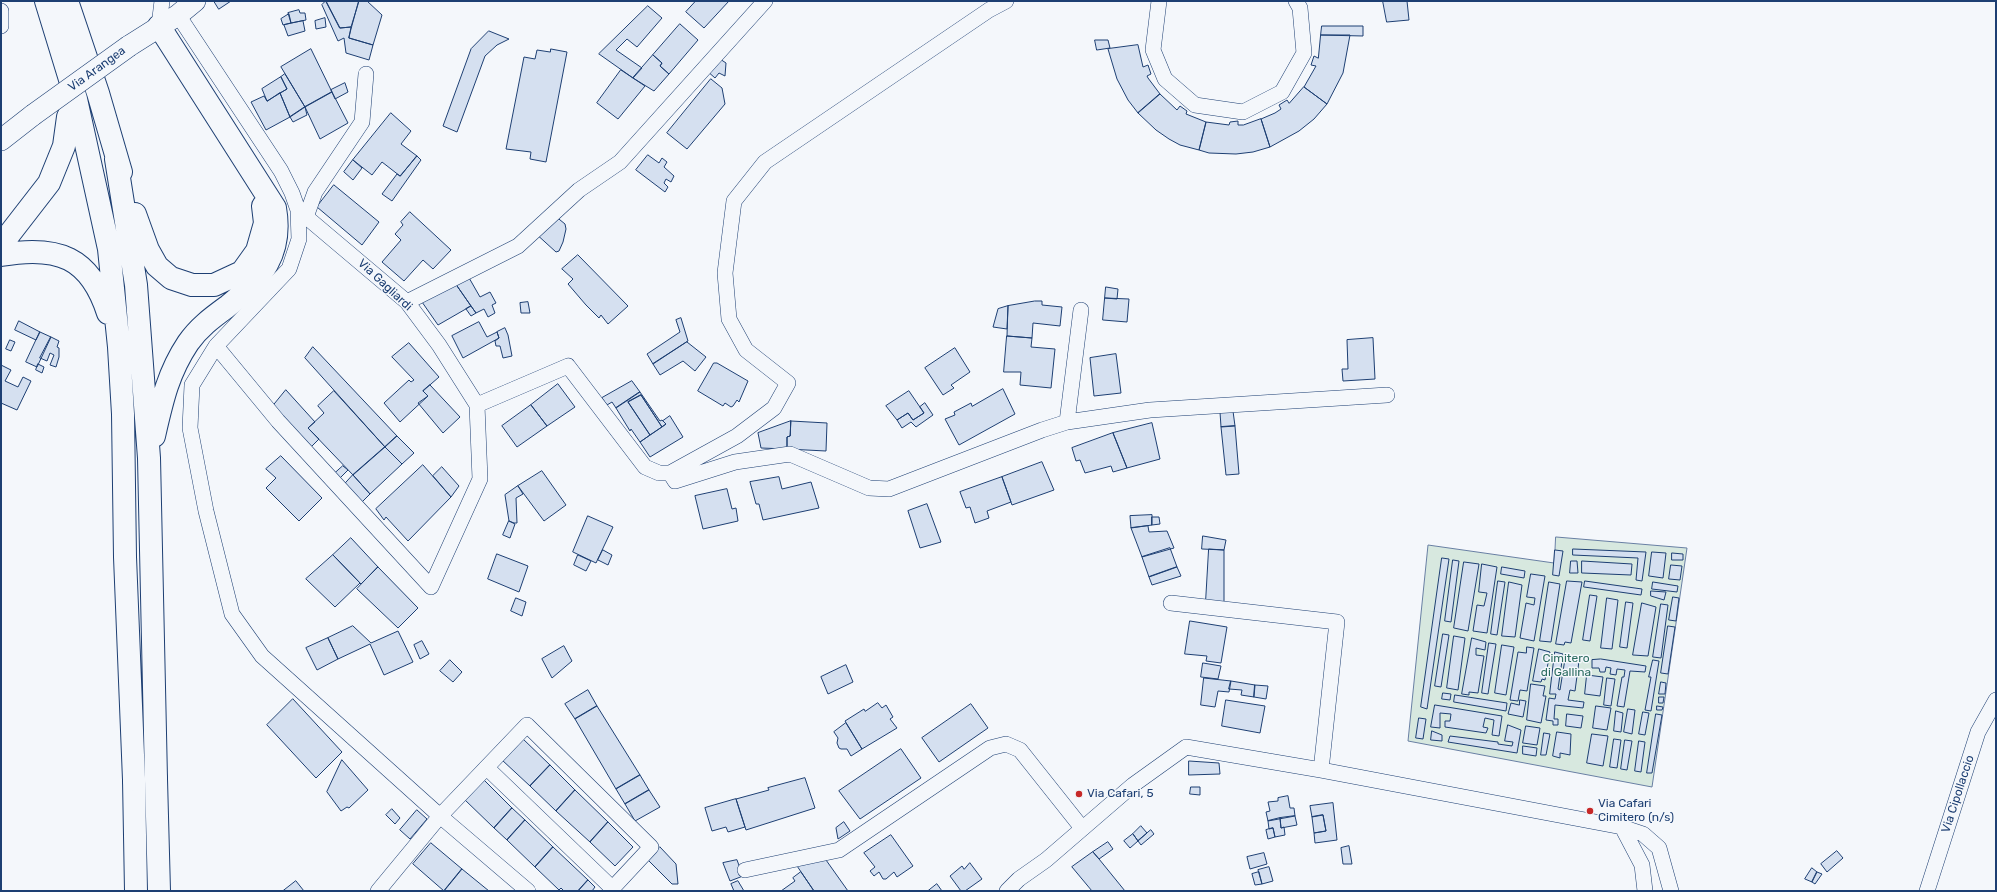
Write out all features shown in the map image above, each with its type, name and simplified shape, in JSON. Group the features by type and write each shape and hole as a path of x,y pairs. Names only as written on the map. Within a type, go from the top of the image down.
{"main road":[{"path":"46,1 76,99 109,248 119,347 134,780 136,891"},
{"path":"67,1 98,93 116,159 148,250 157,266 170,278 192,285 214,285 242,272 257,251 265,223 262,201 251,169"},
{"path":"149,458 171,371 189,342 204,324 230,304 260,276 272,258 277,241 278,230 275,208 159,26"},
{"path":"1,245 49,183 64,146 68,117 76,99"},
{"path":"116,159 136,285 149,458 159,891"},
{"path":"1,255 23,251 41,252 55,254 76,263 90,275 99,288 119,347"}],"street":[{"path":"159,26 162,1"},
{"name":"Via Arangea","path":"1,140 33,115 129,46 178,15 195,1"},
{"path":"407,302 518,246 579,190 620,162 765,1"},
{"path":"216,346 278,421 431,587 480,480 477,405 568,366 645,467 659,473 670,473 738,436 774,408 788,383 746,350 728,319 725,272 734,201 765,162 989,10 1006,1"},
{"path":"1159,1 1153,50 1165,79 1195,105 1243,112 1282,92 1304,53 1300,8 1296,1"},
{"path":"1,11 1,26"},
{"name":"Via Gagliardi","path":"178,15 281,171 302,214 407,302 439,345 477,405"},
{"path":"366,74 362,122 314,192 302,214 299,239 289,269 216,346 192,385 190,428 206,511 232,614 262,656 440,816 528,891"},
{"path":"1067,422 1081,310"},
{"path":"670,473 675,480 735,462 790,454 869,488 889,489 1042,430 1067,422 1150,410 1388,395"},
{"path":"1171,603 1337,622 1321,770"},
{"name":"Via Cipollaccio","path":"1927,891 1978,732 1996,700"},
{"path":"378,891 440,816 527,726 651,847 611,890 487,768"},
{"path":"745,870 839,850 990,748 1006,744 1020,750 1082,828"},
{"path":"1007,891 1019,879 1046,860 1133,785 1186,747 1321,770 1622,827 1643,834 1659,848 1671,891"},
{"path":"1622,827 1642,865 1645,891"}],"green space":[{"name":"Cimitero di Gallina","path":"1556,537 1687,548 1652,787 1408,741 1428,545 1554,563"}],"building":[{"path":"214,1 231,1 219,9"},
{"path":"326,1 340,28 351,27 349,38 373,45 369,60 346,53 344,38 338,41 322,5"},
{"path":"326,1 359,1 351,27 340,28"},
{"path":"359,1 367,1 382,15 373,45 349,38"},
{"path":"696,1 729,1 704,28 686,12"},
{"path":"1383,1 1407,1 1409,20 1387,22"},
{"path":"648,6 662,18 637,47 627,39 616,50 642,68 633,78 599,54"},
{"path":"299,10 300,13 305,13 306,20 291,23 288,13"},
{"path":"289,14 291,23 283,25 281,19"},
{"path":"325,18 326,27 316,29 315,21"},
{"path":"303,21 305,31 288,36 284,25"},
{"path":"680,24 698,40 669,74 660,66 662,63 653,55"},
{"path":"1322,26 1363,26 1363,36 1321,35"},
{"path":"489,31 509,39 497,45 485,56 457,132 443,126 471,49"},
{"path":"1321,35 1350,35 1343,73 1327,104 1304,87 1316,66 1311,65 1314,56 1318,58"},
{"path":"1095,40 1108,40 1110,48 1097,50"},
{"path":"1138,45 1143,67 1148,65 1151,74 1147,76 1160,94 1138,113 1128,100 1117,79 1108,49"},
{"path":"311,49 332,92 305,107 281,67"},
{"path":"551,49 567,52 546,162 530,159 531,152 506,149 524,57 535,59 537,50 550,52"},
{"path":"653,55 662,63 660,66 669,74 654,91 633,78"},
{"path":"717,57 726,63 725,76 719,73 715,78 706,70"},
{"path":"621,70 645,86 618,119 597,103"},
{"path":"285,74 305,107 290,117 280,93 287,89 281,77"},
{"path":"281,77 287,89 267,101 262,89"},
{"path":"711,79 722,88 725,104 687,149 667,133"},
{"path":"345,83 348,92 335,99 331,90"},
{"path":"1304,87 1327,104 1314,119 1299,131 1270,147 1261,119 1281,109 1279,105 1287,100 1289,103"},
{"path":"332,92 348,123 320,139 305,107"},
{"path":"280,93 290,117 266,130 251,102 264,96 267,101"},
{"path":"1160,94 1177,110 1180,106 1187,111 1186,114 1206,122 1199,150 1180,145 1169,139 1156,130 1138,113"},
{"path":"305,107 307,115 293,122 290,117"},
{"path":"391,113 411,131 401,144 417,156 400,176 382,162 372,175 353,160"},
{"path":"1261,119 1270,147 1253,152 1236,154 1209,153 1199,150 1206,122 1229,125 1230,122 1238,121 1238,125 1243,125"},
{"path":"648,155 659,163 662,158 667,162 664,167 674,176 671,182 666,179 664,183 668,187 665,192 636,170"},
{"path":"417,156 421,160 392,201 382,194 397,174 400,176"},
{"path":"353,160 362,168 353,180 344,172"},
{"path":"334,185 379,222 362,245 317,207"},
{"path":"410,212 451,250 433,269 423,260 404,281 382,262 401,240 395,234 403,225 401,222"},
{"path":"554,215 565,224 566,229 563,242 559,251 556,252 534,232"},
{"path":"578,255 628,306 608,324 601,315 599,318 586,305 568,284 573,279 562,269"},
{"path":"468,276 480,297 490,292 496,303 492,305 495,313 488,317 484,309 476,313 455,283"},
{"path":"455,283 471,306 438,325 422,302"},
{"path":"1106,287 1118,289 1117,299 1105,298"},
{"path":"1105,298 1129,299 1127,322 1103,320"},
{"path":"1042,301 1042,305 1062,307 1060,326 1033,323 1032,338 1007,336 1008,306"},
{"path":"528,302 530,313 521,313 520,303"},
{"path":"471,306 476,313 471,316 466,309"},
{"path":"1008,306 1007,329 993,327 998,309"},
{"path":"681,318 688,341 653,364 647,354 680,332 676,320"},
{"path":"19,321 40,332 36,340 15,330"},
{"path":"479,322 487,337 497,332 499,338 463,358 452,336"},
{"path":"505,328 508,335 512,356 503,358 500,346 496,346 495,341 499,338 497,332"},
{"path":"40,332 51,337 37,367 26,362"},
{"path":"1007,336 1032,338 1031,347 1055,349 1051,388 1020,385 1021,372 1004,372"},
{"path":"51,337 59,341 57,347 59,348 59,357 56,367 50,365 54,355 50,353 47,361 40,358"},
{"path":"1373,338 1375,379 1343,381 1342,369 1348,369 1347,340"},
{"path":"10,340 15,342 11,351 6,349"},
{"path":"687,342 706,357 695,371 683,361 660,375 653,364"},
{"path":"409,343 439,377 423,391 428,396 400,422 384,403 409,380 411,382 414,380 392,357"},
{"path":"313,347 397,436 385,447 305,358"},
{"path":"955,348 970,372 951,385 954,388 943,395 925,368"},
{"path":"1116,354 1121,393 1094,396 1090,358"},
{"path":"714,363 717,363 748,381 739,402 737,400 731,407 725,403 723,406 698,391"},
{"path":"38,364 44,367 42,373 36,370"},
{"path":"1,365 11,370 5,381 18,387 23,377 31,381 17,410 1,403"},
{"path":"632,381 640,392 616,408 612,402 607,405 602,398"},
{"path":"558,384 575,407 547,426 531,405"},
{"path":"430,385 460,417 443,433 418,403 428,396 423,391"},
{"path":"1003,389 1015,414 959,445 945,419 955,415 954,412 971,403 972,406"},
{"path":"286,390 315,422 308,428 319,439 309,449 273,406"},
{"path":"334,391 385,447 353,475 308,428 324,413 318,406"},
{"path":"909,391 924,413 913,420 908,413 897,420 886,406"},
{"path":"640,392 660,421 662,420 666,424 662,427 641,395 628,402 650,435 640,442 631,429 630,431 616,408"},
{"path":"641,395 662,427 650,435 628,402"},
{"path":"925,403 933,415 916,427 911,422 902,428 897,420 908,413 913,420 924,413 920,407"},
{"path":"531,405 547,426 517,447 502,426"},
{"path":"1233,411 1235,426 1221,427 1220,412"},
{"path":"670,416 683,437 650,457 640,442 666,424 663,421"},
{"path":"791,421 790,436 787,437 787,449 761,448 758,433"},
{"path":"791,421 827,423 826,451 787,449 787,437 790,436"},
{"path":"1152,423 1160,459 1127,468 1113,433"},
{"path":"1235,426 1239,474 1226,475 1221,427"},
{"path":"1113,433 1127,468 1113,472 1111,466 1085,473 1080,460 1076,461 1072,448"},
{"path":"397,436 414,453 402,464 385,447"},
{"path":"385,447 402,464 370,494 353,475"},
{"path":"281,456 322,498 299,521 266,488 276,478 266,469"},
{"path":"1042,462 1054,490 1012,505 1002,477"},
{"path":"423,465 451,497 408,541 386,517 384,520 376,509"},
{"path":"343,466 348,470 338,480 333,475"},
{"path":"442,467 459,486 451,497 433,476"},
{"path":"542,471 566,505 544,521 518,486"},
{"path":"353,475 370,494 360,504 343,486"},
{"path":"779,477 782,489 811,482 819,508 763,520 759,504 756,504 750,482"},
{"path":"1002,477 1011,502 987,511 989,518 975,523 970,507 966,508 960,492"},
{"path":"518,486 523,494 516,498 517,523 514,523 509,521 505,495"},
{"path":"727,489 732,509 736,508 738,521 703,529 695,496"},
{"path":"927,504 941,542 920,548 908,511"},
{"path":"1152,515 1152,525 1131,528 1130,516"},
{"path":"588,516 613,527 596,563 573,552"},
{"path":"1152,517 1159,517 1160,524 1152,525"},
{"path":"509,521 515,524 510,538 503,535"},
{"path":"1148,526 1149,532 1167,531 1174,548 1142,557 1131,528"},
{"path":"1203,536 1226,540 1224,550 1202,549"},
{"path":"351,538 378,567 361,584 333,555"},
{"path":"1170,548 1177,567 1149,577 1142,557"},
{"path":"1209,549 1224,550 1224,603 1206,601"},
{"path":"1573,549 1646,552 1642,581 1636,580 1638,558 1573,555"},
{"path":"603,550 612,555 608,565 598,560"},
{"path":"1555,550 1563,551 1559,576 1553,575"},
{"path":"1652,552 1666,553 1663,578 1649,576"},
{"path":"1672,553 1683,554 1683,560 1672,560"},
{"path":"497,554 528,566 519,592 488,579"},
{"path":"333,555 360,583 335,607 306,579"},
{"path":"578,555 591,561 586,571 574,565"},
{"path":"1442,558 1449,559 1427,709 1421,707"},
{"path":"1453,560 1459,561 1451,622 1445,621"},
{"path":"1571,561 1577,561 1578,573 1570,573"},
{"path":"1582,561 1632,564 1631,575 1582,573"},
{"path":"1464,562 1479,564 1468,631 1454,628"},
{"path":"1482,564 1497,567 1487,633 1473,631 1477,605 1484,606 1487,593 1479,592"},
{"path":"1671,565 1682,566 1680,580 1669,579"},
{"path":"378,567 418,608 398,628 357,589"},
{"path":"1177,567 1181,576 1152,585 1149,577"},
{"path":"1502,567 1525,571 1524,578 1501,574"},
{"path":"1531,574 1545,576 1534,641 1520,638 1526,603 1534,605 1535,598 1527,597"},
{"path":"1498,581 1505,582 1497,635 1491,634"},
{"path":"1567,581 1582,582 1571,643 1565,642 1564,645 1556,644"},
{"path":"1585,581 1642,589 1641,595 1584,587"},
{"path":"1509,582 1522,585 1515,637 1502,636"},
{"path":"1549,582 1560,584 1551,642 1540,641"},
{"path":"1653,582 1678,586 1677,592 1652,589"},
{"path":"1651,591 1666,592 1664,600 1651,596"},
{"path":"1590,595 1597,596 1590,641 1583,640"},
{"path":"1673,597 1679,598 1676,621 1669,620"},
{"path":"516,598 526,602 522,616 511,611"},
{"path":"1607,598 1618,600 1612,649 1601,648"},
{"path":"1626,602 1633,603 1627,648 1620,647"},
{"path":"1642,603 1656,607 1648,656 1633,655"},
{"path":"1661,604 1668,605 1661,658 1653,657"},
{"path":"1190,621 1227,627 1221,663 1206,661 1207,656 1185,654"},
{"path":"353,626 371,643 398,631 413,662 384,675 370,644 338,659 328,638"},
{"path":"1668,626 1675,627 1668,674 1661,673"},
{"path":"1443,634 1449,635 1441,687 1435,686"},
{"path":"1454,636 1465,638 1458,690 1447,688"},
{"path":"328,638 338,659 317,670 306,648"},
{"path":"1472,638 1486,642 1485,650 1476,648 1476,655 1484,656 1478,693 1469,692 1469,695 1462,694"},
{"path":"422,641 429,654 420,659 414,645"},
{"path":"1489,643 1496,644 1488,694 1482,693"},
{"path":"1502,645 1514,647 1506,695 1495,693"},
{"path":"564,646 572,661 552,678 542,659"},
{"path":"1527,647 1534,648 1527,691 1520,690 1518,701 1510,700 1518,652 1526,653"},
{"path":"1539,649 1550,652 1545,680 1542,679 1541,682 1533,681"},
{"path":"1555,652 1563,654 1558,689 1560,690 1565,659 1579,661 1575,691 1570,690 1568,700 1584,702 1583,708 1555,705 1554,719 1558,719 1558,725 1553,725 1553,721 1546,720 1549,698 1555,699 1556,694 1550,694"},
{"path":"1601,659 1646,666 1645,672 1630,671 1624,707 1617,706 1622,677 1624,677 1625,670 1617,669 1616,675 1610,674 1611,668 1606,667 1605,672 1600,672 1599,668 1592,668 1592,660"},
{"path":"450,660 462,672 453,682 440,671"},
{"path":"1653,660 1659,661 1651,711 1645,710 1651,677 1649,677"},
{"path":"1203,663 1221,666 1218,679 1201,677"},
{"path":"846,665 853,682 828,694 821,677"},
{"path":"1587,675 1603,677 1600,696 1585,694"},
{"path":"1204,678 1231,681 1229,692 1218,691 1215,707 1201,705"},
{"path":"1607,678 1615,679 1611,706 1604,705"},
{"path":"1231,681 1255,685 1254,697 1241,695 1242,690 1229,689"},
{"path":"1661,682 1666,683 1665,694 1659,694"},
{"path":"1531,684 1545,686 1543,696 1546,696 1541,723 1527,720"},
{"path":"1255,685 1268,686 1266,699 1254,697"},
{"path":"588,690 597,706 575,719 565,704"},
{"path":"1443,693 1451,694 1450,700 1442,699"},
{"path":"1455,695 1507,703 1506,711 1454,702"},
{"path":"1659,697 1664,697 1663,703 1659,703"},
{"path":"293,699 342,752 316,778 267,725"},
{"path":"1226,700 1265,706 1260,733 1222,726"},
{"path":"1520,700 1526,701 1523,717 1508,714 1511,703 1519,705"},
{"path":"878,703 882,708 886,705 893,717 890,719 897,728 862,749 845,721 864,709 865,711"},
{"path":"971,704 988,728 939,762 922,738"},
{"path":"1435,705 1502,716 1499,736 1492,735 1494,720 1485,718 1483,727 1488,728 1486,733 1445,727 1445,721 1450,721 1451,714 1440,713 1440,728 1431,727"},
{"path":"597,706 640,775 616,789 575,719"},
{"path":"1596,706 1611,708 1607,730 1593,728"},
{"path":"1657,706 1663,707 1662,710 1657,710"},
{"path":"1628,709 1635,710 1632,734 1624,732"},
{"path":"1616,711 1623,713 1621,732 1614,731"},
{"path":"1643,712 1649,713 1645,735 1639,734"},
{"path":"1567,714 1583,716 1581,728 1566,726"},
{"path":"1656,714 1662,715 1652,773 1647,773"},
{"path":"1419,718 1426,719 1423,739 1416,738"},
{"path":"846,723 862,749 851,756 847,749 839,748 837,743 838,738 834,732"},
{"path":"1508,725 1521,730 1517,753 1448,742 1450,736 1498,742 1498,744 1512,746 1513,742 1505,741"},
{"path":"1526,726 1540,728 1537,745 1523,743"},
{"path":"1432,731 1442,735 1442,741 1431,740"},
{"path":"1557,732 1571,734 1570,755 1560,753 1560,758 1553,756"},
{"path":"1544,733 1550,734 1546,755 1541,755"},
{"path":"1592,734 1608,736 1603,766 1587,763"},
{"path":"522,738 550,765 530,786 502,760"},
{"path":"1614,739 1621,740 1617,768 1610,767"},
{"path":"1625,740 1632,741 1627,770 1621,769"},
{"path":"1639,741 1645,742 1641,772 1635,771"},
{"path":"1523,746 1537,748 1536,756 1523,754"},
{"path":"901,749 921,778 860,819 839,791"},
{"path":"342,760 368,790 349,808 347,807 341,811 327,792"},
{"path":"1189,761 1219,763 1220,774 1189,775"},
{"path":"550,765 575,790 556,811 530,786"},
{"path":"640,775 649,790 625,804 616,789"},
{"path":"805,778 815,808 746,830 736,799 769,790 768,788"},
{"path":"483,779 512,808 494,828 464,799"},
{"path":"1191,787 1200,787 1200,795 1190,794"},
{"path":"575,790 608,822 590,842 556,811"},
{"path":"649,790 660,807 635,821 625,804"},
{"path":"1288,796 1290,808 1294,808 1295,816 1268,821 1266,812 1270,811 1268,802 1278,801 1278,798"},
{"path":"736,799 745,827 728,832 726,827 712,831 705,808"},
{"path":"1333,803 1337,840 1315,843 1314,833 1326,831 1323,815 1312,817 1310,806"},
{"path":"512,808 525,820 507,840 494,828"},
{"path":"392,809 400,818 395,824 386,815"},
{"path":"417,810 427,819 410,839 400,830"},
{"path":"1323,815 1326,831 1314,833 1312,817"},
{"path":"1295,816 1297,825 1281,828 1280,818"},
{"path":"1280,818 1281,828 1284,827 1285,835 1275,837 1273,828 1269,829 1268,821"},
{"path":"525,820 553,847 535,867 507,840"},
{"path":"608,822 633,847 615,866 590,842"},
{"path":"844,822 850,831 838,839 836,828"},
{"path":"1141,826 1147,833 1138,841 1133,834"},
{"path":"1273,828 1275,837 1268,839 1266,830"},
{"path":"1151,830 1154,834 1141,845 1138,841"},
{"path":"1133,834 1138,841 1130,848 1124,841"},
{"path":"891,835 913,866 897,877 894,872 886,879 883,879 879,872 874,876 870,871 875,867 864,853"},
{"path":"1108,842 1113,849 1099,859 1093,852"},
{"path":"431,843 462,869 444,891 413,864"},
{"path":"1349,846 1352,864 1343,864 1341,848"},
{"path":"553,847 588,880 578,891 564,891 561,888 559,890 535,867"},
{"path":"660,847 676,864 678,884 672,884 648,860"},
{"path":"1837,851 1843,858 1827,872 1821,864"},
{"path":"1093,852 1125,891 1092,891 1072,867"},
{"path":"1264,853 1267,864 1250,869 1247,857"},
{"path":"737,860 743,876 730,881 723,863"},
{"path":"826,860 848,891 814,891 795,863"},
{"path":"970,863 982,879 965,891 961,891 950,876 962,866 964,869"},
{"path":"1269,867 1273,881 1262,884 1258,870"},
{"path":"1812,868 1817,872 1812,882 1805,879"},
{"path":"462,869 489,891 444,891"},
{"path":"801,872 814,891 781,891 795,881 793,878"},
{"path":"1259,872 1262,884 1255,885 1252,874"},
{"path":"1817,872 1822,874 1815,884 1812,882"},
{"path":"588,880 595,887 592,891 578,891"},
{"path":"296,881 304,891 283,891"},
{"path":"738,881 744,891 734,891 731,884"},
{"path":"937,884 942,891 928,891"}],"place":[{"name":"Via Cafari, 5","path":"1079,794"},
{"name":"Via Cafari Cimitero (n/s)","path":"1590,811"}]}
